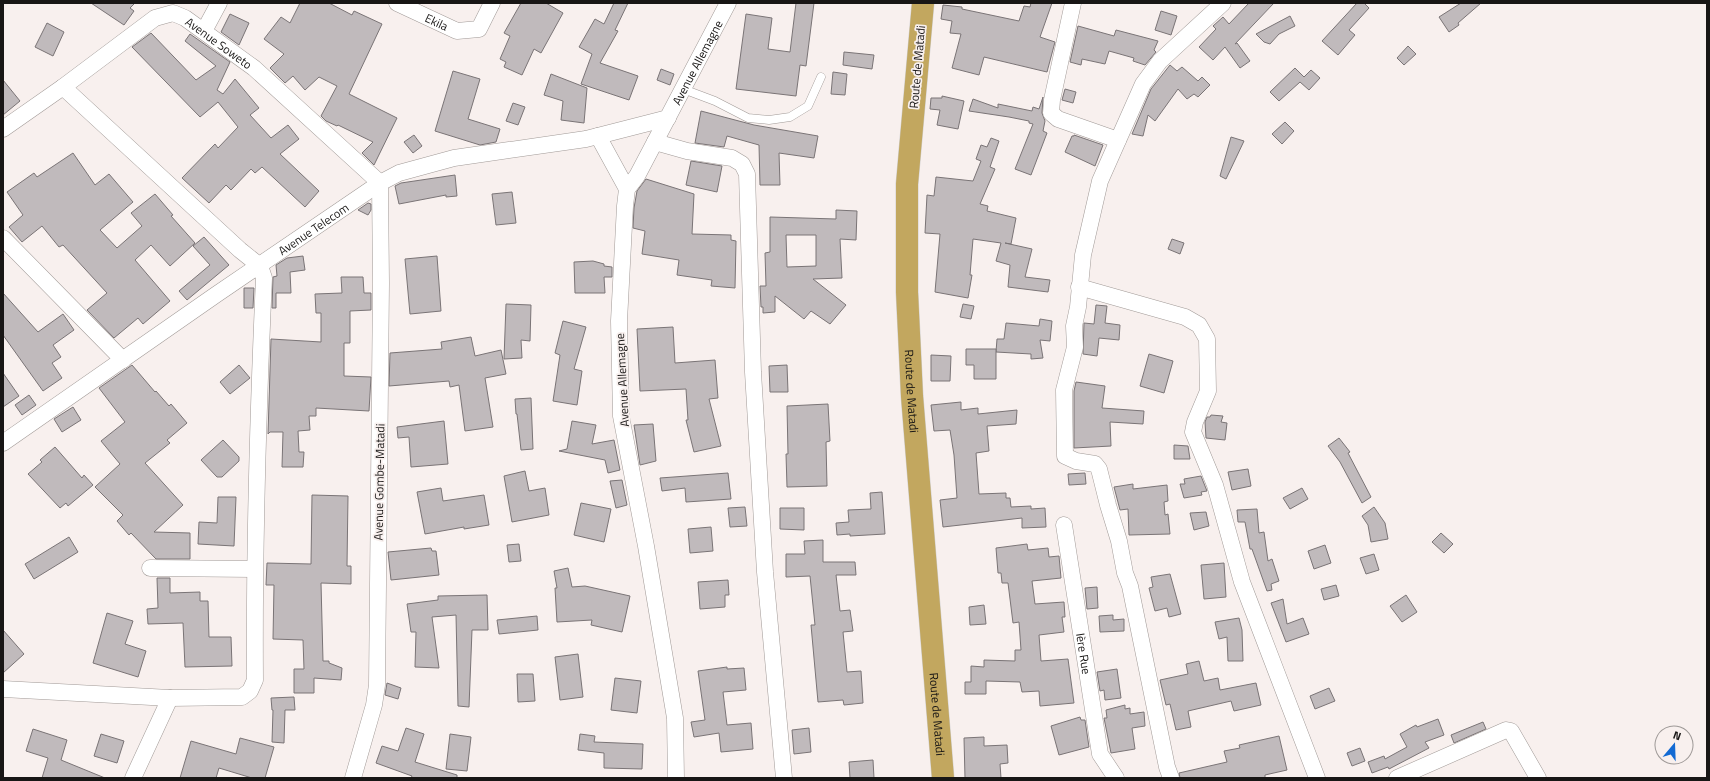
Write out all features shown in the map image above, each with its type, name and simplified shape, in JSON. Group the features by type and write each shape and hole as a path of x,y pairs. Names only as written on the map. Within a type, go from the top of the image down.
{"highway":[{"name":"Route de Matadi","path":"923,3 907,184 907,292 912,396 943,778"}],"street":[{"path":"204,31 219,3"},
{"name":"Ekila","path":"405,5 457,31 479,28 492,3"},
{"name":"Avenue Allemagne","path":"676,778 675,718 646,546 621,416 619,321 625,206 627,189 637,176 728,3"},
{"path":"1073,3 1052,100 1051,113 1058,119 1118,140"},
{"path":"1171,778 1166,767 1130,586 1125,573 1119,541 1099,469 1095,464 1076,461 1065,456 1064,390 1075,347 1074,326 1083,255 1100,181 1143,84 1160,61 1223,3"},
{"name":"Avenue Soweto","path":"3,129 63,87 155,18 173,13 185,18 254,68 380,183"},
{"path":"3,688 170,698 242,697 250,691 255,680 254,569 257,425 264,278 260,266 240,250 63,87"},
{"name":"Avenue Telecom","path":"3,443 217,294 380,183 399,173 454,158 598,136 668,118"},
{"path":"598,136 627,189"},
{"path":"655,142 687,150 732,158 742,164 747,174 753,372 763,541 784,778"},
{"name":"Avenue Gombe-Matadi","path":"353,778 374,705 377,685 381,291 380,183"},
{"path":"3,238 123,360"},
{"path":"1080,287 1185,317 1199,325 1207,339 1208,391 1195,422 1194,432 1215,485 1242,582 1317,778"},
{"name":"Ière Rue","path":"1064,525 1100,754 1116,778"},
{"path":"150,568 254,569"},
{"path":"133,778 170,698"},
{"path":"1397,778 1506,730 1511,731 1538,778"}],"lane":[{"path":"683,89 715,100 748,118 769,120 790,117 808,106 821,77"}],"building":[{"path":"91,3 135,3 130,8 134,11 124,25"},
{"path":"300,3 329,3 352,15 354,11 382,24 349,94 397,118 374,165 362,153 373,142 338,125 337,126 326,121 321,116 337,86 319,77 305,90 293,76 285,83 270,68 284,54 264,39 281,17 290,23"},
{"path":"521,3 546,3 563,13 541,53 534,49 522,75 504,67 506,62 500,59 510,36 504,33"},
{"path":"614,3 628,3 615,30 618,31 600,63 638,76 629,100 581,84 592,54 579,47 595,19 604,24"},
{"path":"796,3 814,3 806,66 800,65 796,96 736,89 746,14 772,18 768,49 790,52"},
{"path":"1031,3 1052,3 1040,37 1055,42 1047,72 984,57 979,75 952,68 961,34 950,33 952,21 941,19 943,5 962,7 962,9 1019,21 1024,6 1030,7"},
{"path":"1249,3 1274,3 1235,44 1237,43 1250,61 1240,68 1225,47 1213,60 1199,47 1216,29 1213,26 1223,17 1229,24"},
{"path":"1357,3 1364,3 1369,8 1349,30 1355,35 1338,55 1322,41"},
{"path":"1461,3 1481,3 1458,23 1459,25 1449,32 1439,17"},
{"path":"1161,11 1177,16 1171,35 1155,30"},
{"path":"230,14 249,23 239,45 221,32"},
{"path":"1290,16 1295,26 1279,34 1270,44 1264,42 1256,34"},
{"path":"47,23 64,32 53,56 35,47"},
{"path":"1078,26 1114,36 1116,30 1158,41 1154,50 1156,52 1145,65 1133,61 1134,58 1109,51 1105,64 1082,59 1081,65 1070,62"},
{"path":"151,33 196,80 216,66 185,41 190,34 230,62 217,90 223,94 235,79 259,108 250,115 271,138 288,125 299,139 280,154 319,191 305,207 262,167 255,173 251,169 231,190 226,185 209,203 182,178 215,144 218,148 238,127 218,102 200,117 132,47"},
{"path":"1408,46 1416,54 1404,65 1397,58"},
{"path":"844,52 874,55 872,69 843,65"},
{"path":"1170,65 1177,71 1182,67 1198,81 1202,77 1210,85 1198,97 1194,94 1187,99 1178,89 1155,121 1148,115 1143,136 1132,134 1151,89"},
{"path":"1295,68 1304,77 1311,70 1320,78 1309,90 1300,82 1279,101 1270,92"},
{"path":"661,69 674,74 670,85 657,80"},
{"path":"453,71 480,79 468,119 500,129 496,142 480,145 435,131"},
{"path":"833,72 847,74 845,95 831,94"},
{"path":"551,74 587,88 584,123 561,120 563,101 544,95"},
{"path":"3,80 20,101 3,115"},
{"path":"1065,89 1076,92 1073,103 1062,100"},
{"path":"942,96 964,101 958,129 937,125 940,110 930,109 931,98 942,98"},
{"path":"1043,97 1042,113 1045,121 1043,131 1047,133 1031,175 1015,169 1033,124 1029,123 1029,121 969,111 973,99 998,108 998,104 1032,111 1033,107 1039,109"},
{"path":"513,103 525,107 518,125 506,121"},
{"path":"701,111 754,125 818,136 814,158 779,153 780,185 760,185 759,145 727,136 724,147 695,143"},
{"path":"1285,122 1294,131 1282,144 1272,134"},
{"path":"414,135 422,146 413,153 404,142"},
{"path":"1074,135 1103,145 1095,166 1065,152 1072,136"},
{"path":"1231,137 1244,141 1226,179 1220,176"},
{"path":"991,138 999,141 990,167 995,169 980,204 988,206 987,211 1016,218 1011,244 1005,243 1032,249 1025,277 1050,280 1048,292 1008,287 1010,265 996,261 1001,243 973,239 970,275 972,275 968,298 935,292 940,234 925,233 927,195 934,196 936,177 973,181 981,161 976,159 981,145 987,147"},
{"path":"73,153 95,185 109,174 133,202 100,230 117,248 142,226 131,213 155,194 173,215 171,216 195,243 170,266 151,245 135,260 170,301 143,324 138,318 114,338 87,310 107,293 63,245 59,247 42,226 22,242 9,227 23,215 7,192 34,173 37,177"},
{"path":"691,161 722,166 717,192 686,185"},
{"path":"455,175 457,196 446,197 446,195 399,204 395,186 401,183"},
{"path":"646,179 694,194 692,234 731,235 731,240 736,241 735,288 711,286 712,280 677,275 679,260 642,254 645,231 633,228 634,208 637,191"},
{"path":"512,192 516,223 496,225 492,194"},
{"path":"368,203 371,204 371,210 368,215 358,210"},
{"path":"836,210 857,211 856,240 840,239 842,278 813,279 846,305 830,324 811,311 804,319 775,296 775,312 763,313 763,307 761,307 760,286 766,286 765,253 770,252 770,217 836,219","holes":["786,235 816,235 816,266 787,267"]},
{"path":"204,237 229,265 187,300 179,291 210,265 193,246"},
{"path":"1172,239 1184,243 1180,254 1168,249"},
{"path":"303,256 305,270 290,272 291,293 276,293 276,308 272,308 273,277 277,276 276,265 287,258"},
{"path":"437,256 441,311 410,314 405,259"},
{"path":"593,261 604,264 604,266 612,267 612,277 604,277 605,293 575,293 574,262"},
{"path":"341,277 363,277 364,293 371,293 371,310 350,311 350,343 344,343 344,376 371,377 369,411 316,408 316,416 309,416 310,430 298,431 299,452 304,452 303,467 282,467 283,432 270,432 268,434 271,339 321,342 321,313 316,313 315,294 342,293"},
{"path":"244,288 254,288 253,308 244,308"},
{"path":"3,293 38,332 63,314 74,330 53,345 61,357 52,363 62,378 43,391 3,335"},
{"path":"506,304 531,305 530,341 521,340 522,358 504,359"},
{"path":"963,304 974,306 971,319 960,317"},
{"path":"1096,305 1107,306 1105,323 1120,325 1119,340 1099,338 1097,356 1083,354 1084,323 1094,324"},
{"path":"1040,319 1052,321 1050,341 1040,340 1043,358 1031,359 1031,354 996,352 997,339 1004,339 1006,323 1039,326"},
{"path":"563,321 586,327 574,369 582,371 577,405 553,401 560,355 555,353"},
{"path":"673,327 675,363 715,360 718,398 709,399 721,446 694,452 686,420 688,420 686,389 640,391 637,329"},
{"path":"471,337 475,356 501,350 506,374 485,378 493,427 465,431 459,385 450,387 449,381 389,386 390,353 442,349 441,342"},
{"path":"966,349 996,349 996,379 974,379 974,365 966,365"},
{"path":"1149,354 1173,361 1164,393 1140,386"},
{"path":"931,355 951,356 950,381 931,381"},
{"path":"132,365 155,392 156,391 169,406 171,404 187,423 167,440 170,443 145,463 183,505 154,532 190,533 190,559 156,559 131,533 129,535 117,521 123,515 95,487 120,464 101,441 125,422 99,388"},
{"path":"239,365 250,378 230,394 220,382"},
{"path":"787,365 788,392 770,392 769,366"},
{"path":"3,373 19,396 3,407"},
{"path":"1076,382 1105,386 1102,408 1144,411 1143,424 1110,422 1111,446 1074,448 1074,391"},
{"path":"29,395 36,405 22,415 15,405"},
{"path":"531,398 533,449 521,450 515,399"},
{"path":"961,402 961,410 978,408 978,414 1017,410 1016,424 987,426 989,451 976,453 979,494 1006,493 1006,498 1010,498 1011,507 1031,506 1031,509 1045,508 1046,527 1022,528 1022,518 943,527 940,500 957,498 954,455 950,430 934,431 931,405"},
{"path":"828,404 830,441 826,442 827,486 787,487 787,406"},
{"path":"73,407 81,420 62,432 54,419"},
{"path":"1211,415 1223,416 1221,422 1227,423 1225,440 1206,438 1205,422 1207,417 1210,417"},
{"path":"444,421 448,464 411,467 409,437 398,438 397,427"},
{"path":"572,421 596,425 592,444 614,440 620,470 608,473 605,460 559,451 567,449"},
{"path":"653,424 656,461 640,465 634,425"},
{"path":"1339,438 1350,452 1348,453 1371,497 1362,503 1340,462 1328,446"},
{"path":"223,440 239,457 239,461 222,477 217,477 201,460"},
{"path":"1174,445 1188,446 1190,459 1174,459"},
{"path":"55,447 82,478 84,475 93,485 68,506 66,503 60,508 28,474 42,462 40,460"},
{"path":"1248,469 1251,486 1232,490 1228,472"},
{"path":"525,471 529,491 545,488 549,515 512,522 504,476"},
{"path":"728,473 731,499 686,502 685,488 662,491 660,478"},
{"path":"1085,473 1086,484 1069,485 1068,474"},
{"path":"1201,476 1207,491 1201,492 1202,495 1184,498 1180,484 1185,484 1184,479"},
{"path":"622,480 627,505 616,508 610,481"},
{"path":"1133,484 1133,489 1167,485 1168,501 1164,502 1165,515 1168,514 1170,534 1129,535 1128,509 1120,510 1114,487"},
{"path":"441,488 443,501 484,495 489,525 464,529 464,527 425,534 417,492"},
{"path":"1302,488 1308,499 1290,509 1283,498"},
{"path":"882,492 885,534 850,536 850,534 837,535 836,523 849,522 848,510 871,509 870,493"},
{"path":"312,495 348,496 347,566 351,566 351,584 321,583 323,661 329,661 329,663 342,668 341,680 314,678 314,693 294,693 294,669 304,669 303,640 273,639 274,585 266,585 267,563 311,564"},
{"path":"218,497 236,497 234,546 198,544 199,522 217,523"},
{"path":"581,503 611,509 604,542 574,535"},
{"path":"745,507 747,526 730,527 728,508"},
{"path":"1374,507 1385,523 1388,539 1371,542 1368,525 1362,516"},
{"path":"780,508 804,508 804,530 780,529"},
{"path":"1257,509 1259,533 1264,532 1268,561 1272,559 1279,581 1271,584 1272,590 1267,591 1252,549 1250,549 1245,522 1238,522 1237,510"},
{"path":"1206,512 1209,526 1194,530 1190,513"},
{"path":"711,527 713,551 690,553 688,529"},
{"path":"1441,533 1453,544 1444,553 1432,542"},
{"path":"69,537 78,552 34,579 25,564"},
{"path":"823,540 823,562 855,562 856,575 836,575 840,611 850,610 853,631 843,632 847,672 861,671 863,703 844,705 843,700 818,702 811,625 815,625 810,576 786,577 786,554 805,554 804,541"},
{"path":"519,544 521,561 509,562 507,545"},
{"path":"1027,544 1028,550 1048,548 1049,557 1059,556 1061,578 1032,581 1035,604 1064,602 1065,617 1062,617 1064,632 1039,635 1041,661 1068,659 1074,703 1040,706 1039,691 1022,692 1020,682 986,681 986,694 965,694 965,682 971,682 971,666 984,667 984,660 1015,661 1015,650 1021,650 1019,622 1013,623 1008,583 1002,583 1001,573 998,573 996,548"},
{"path":"1325,545 1331,563 1314,569 1308,551"},
{"path":"431,548 432,551 436,551 439,575 391,580 388,552"},
{"path":"1374,554 1379,570 1366,574 1360,558"},
{"path":"1224,563 1226,597 1204,599 1201,565"},
{"path":"568,568 572,587 585,586 630,596 622,632 591,625 592,620 557,622 555,588 557,588 554,571"},
{"path":"1170,574 1181,614 1169,617 1167,608 1155,611 1149,588 1153,587 1151,577"},
{"path":"157,578 170,578 170,593 200,592 200,601 208,601 209,637 231,637 232,666 185,667 183,623 148,624 147,609 158,608"},
{"path":"728,580 729,595 725,595 725,607 700,609 698,582"},
{"path":"1336,585 1339,596 1324,600 1321,589"},
{"path":"1097,587 1098,608 1087,609 1085,588"},
{"path":"487,595 488,630 472,630 469,707 458,706 456,615 432,617 439,668 415,667 416,632 411,632 407,604 438,600 438,596"},
{"path":"1406,595 1417,612 1402,622 1390,606"},
{"path":"1283,599 1287,624 1303,618 1309,634 1286,642 1271,603"},
{"path":"984,605 986,624 970,625 969,607"},
{"path":"107,613 133,621 125,644 146,651 138,677 93,663"},
{"path":"1113,615 1113,620 1124,619 1124,631 1100,632 1099,616"},
{"path":"537,616 538,630 499,634 497,620"},
{"path":"1239,618 1242,630 1243,661 1228,661 1227,637 1219,639 1215,622"},
{"path":"3,630 24,654 3,673"},
{"path":"578,654 583,697 560,700 555,657"},
{"path":"1199,661 1204,681 1218,678 1220,690 1256,683 1261,705 1234,711 1231,701 1188,711 1191,727 1176,730 1170,704 1166,705 1160,680 1188,674 1186,664"},
{"path":"727,667 727,669 744,668 746,690 723,692 727,725 751,723 753,749 721,752 719,733 694,737 691,722 705,720 698,671"},
{"path":"1117,669 1121,698 1105,700 1104,690 1100,691 1097,672"},
{"path":"517,674 533,674 535,701 518,702"},
{"path":"615,678 641,681 637,713 611,710"},
{"path":"387,683 401,688 398,699 385,695"},
{"path":"1329,688 1335,701 1315,709 1310,696"},
{"path":"294,697 295,710 285,710 284,743 272,742 273,710 271,698"},
{"path":"1125,705 1125,709 1130,708 1130,714 1144,712 1145,726 1132,728 1135,749 1111,753 1104,718 1107,718 1106,710"},
{"path":"1080,717 1081,720 1085,720 1089,747 1059,755 1051,726"},
{"path":"1438,719 1444,735 1425,742 1429,748 1389,769 1388,767 1372,773 1368,762 1384,756 1385,759 1407,747 1400,734 1416,725 1417,727"},
{"path":"1483,722 1486,729 1454,743 1451,735"},
{"path":"406,728 424,734 415,762 457,775 457,778 411,778 412,776 376,763 382,746 398,751"},
{"path":"809,728 811,752 794,754 792,730"},
{"path":"33,729 67,740 61,760 105,778 42,778 48,758 26,751"},
{"path":"101,734 124,741 117,763 94,756"},
{"path":"450,734 471,737 467,771 446,769"},
{"path":"580,734 595,736 594,742 643,744 642,769 604,768 604,753 578,750"},
{"path":"1279,736 1287,770 1265,775 1265,778 1180,778 1179,773 1227,762 1224,751 1240,748 1239,745"},
{"path":"984,737 984,746 1007,745 1008,763 1000,764 1001,778 965,778 964,738"},
{"path":"240,738 274,747 265,778 252,778 219,768 216,778 180,778 191,741 236,754"},
{"path":"1360,748 1365,761 1352,766 1347,753"},
{"path":"873,760 874,778 850,778 849,762"}]}
